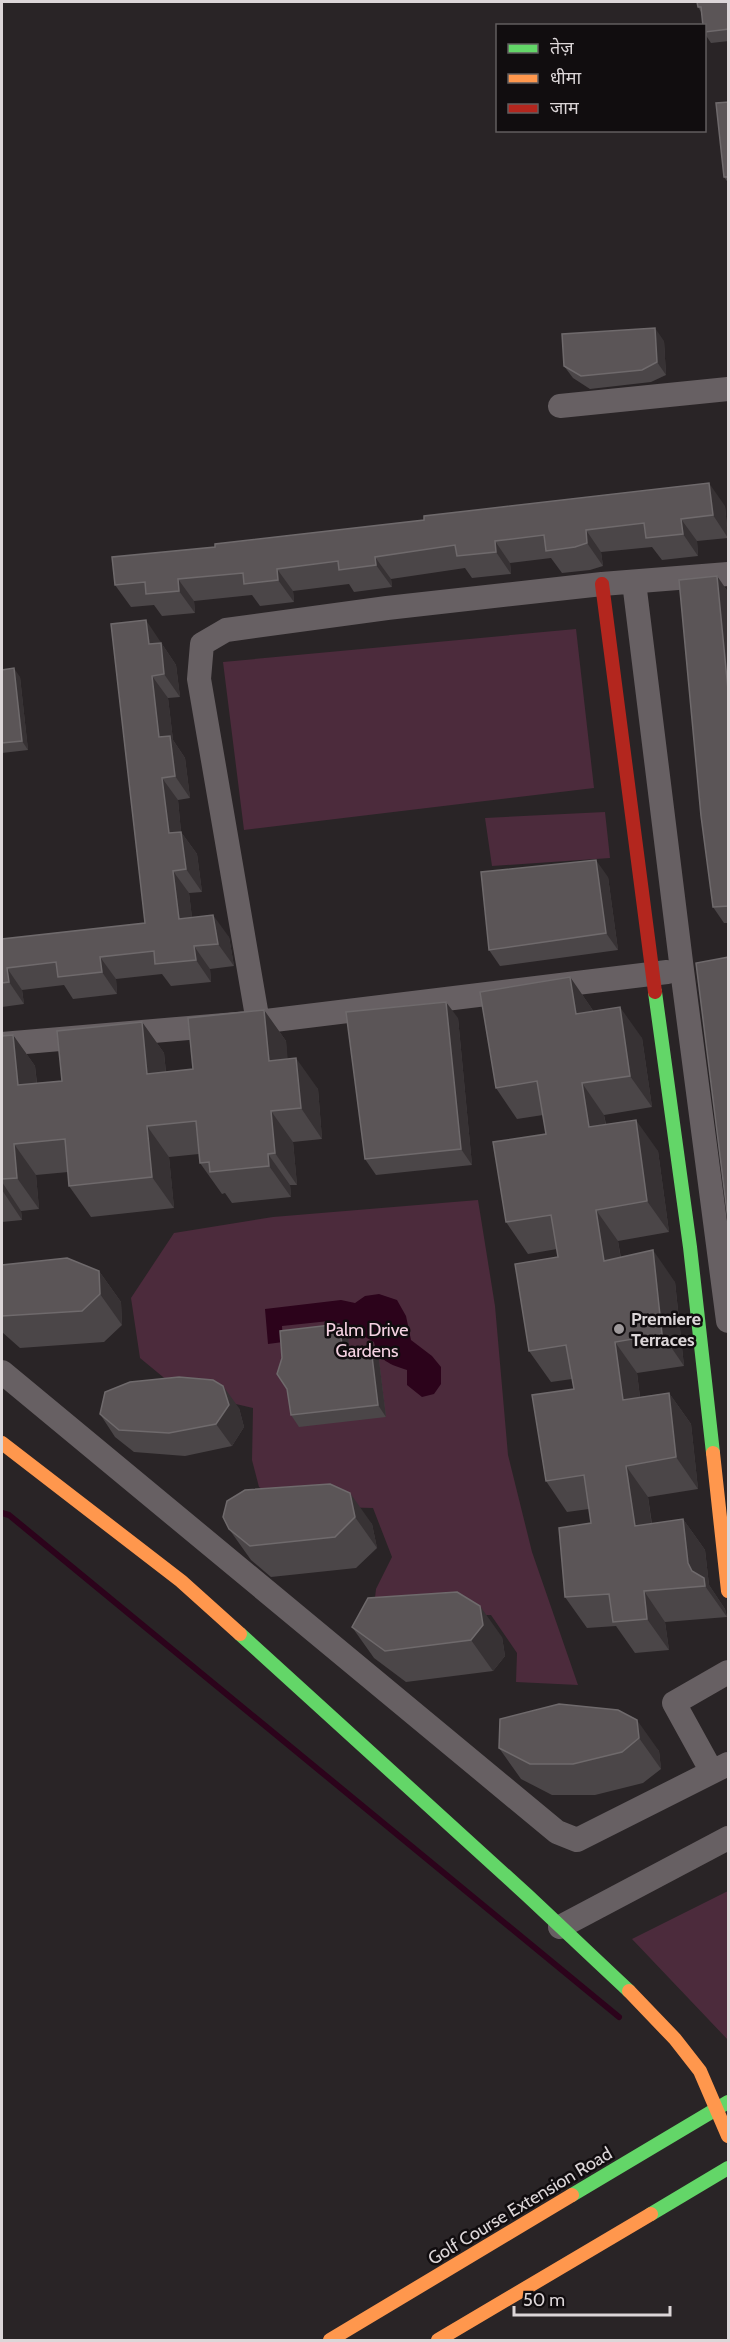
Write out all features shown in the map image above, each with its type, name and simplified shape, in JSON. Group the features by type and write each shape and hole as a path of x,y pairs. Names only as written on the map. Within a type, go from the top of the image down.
{"street":[{"path":"560,406 729,389"},
{"path":"258,1022 199,679 202,644 226,630 387,608 602,584 729,574"},
{"path":"634,582 729,1322"},
{"path":"602,584 690,1247 729,1591"},
{"path":"2,1044 258,1022 682,970"},
{"path":"2,1372 556,1832 577,1840 720,1768 674,1703 729,1672"},
{"path":"2,1443 182,1581 634,1996 675,2039 700,2071 729,2136"},
{"path":"560,1927 729,1838"},
{"name":"Golf Course Extension Road","path":"330,2340 729,2102"},
{"path":"438,2340 729,2168"}],"green space":[{"path":"576,629 594,788 244,830 223,662"},
{"path":"605,812 610,858 492,866 485,818"},
{"name":"Palm Drive Gardens","path":"478,1200 495,1306 508,1455 532,1552 578,1685 516,1682 517,1653 491,1615 443,1615 374,1606 376,1589 392,1557 373,1508 292,1506 259,1487 252,1460 253,1408 180,1391 140,1358 131,1298 174,1233 273,1217"},
{"path":"728,1891 728,2040 632,1939"}],"shaded area":[{"path":"379,1294 397,1300 406,1316 411,1340 432,1356 441,1367 441,1384 434,1394 422,1397 407,1385 407,1370 390,1364 378,1353 374,1342 365,1337 353,1338 348,1331 330,1332 329,1321 282,1326 283,1342 268,1344 265,1309 341,1300 355,1303 365,1296"}],"building":[{"path":"697,2 729,2 729,29 706,32 701,7 698,7"},
{"path":"729,102 729,177 724,177 716,103"},
{"path":"655,328 657,362 642,370 581,376 564,366 562,334"},
{"path":"709,483 713,515 681,519 683,534 646,538 644,523 586,530 587,543 546,551 544,535 495,541 496,552 457,556 455,545 375,557 376,565 339,570 338,561 277,569 278,580 244,584 243,573 178,579 179,591 146,594 145,582 115,585 112,557 215,547 215,544 424,520 424,516"},
{"path":"717,576 729,700 729,906 713,907 701,816 679,580"},
{"path":"146,620 149,644 161,643 164,674 152,676 159,737 170,736 175,776 162,778 169,833 181,832 186,869 173,871 179,919 213,915 218,944 194,946 196,960 155,964 154,951 100,957 102,972 58,977 56,962 7,968 9,982 2,983 2,939 145,923 111,624"},
{"path":"14,668 22,741 2,743 2,670"},
{"path":"596,860 606,933 489,950 481,872"},
{"path":"729,957 729,1228 696,963"},
{"name":"Premiere Terraces","path":"570,977 576,1014 620,1007 630,1076 582,1083 589,1127 636,1120 647,1201 596,1210 604,1261 653,1250 662,1334 615,1342 623,1400 669,1393 676,1457 626,1466 635,1526 683,1519 688,1563 692,1571 704,1578 705,1586 644,1591 647,1619 613,1622 609,1594 565,1597 559,1528 591,1523 584,1475 546,1481 532,1395 574,1389 566,1345 529,1351 515,1264 558,1257 551,1215 506,1222 493,1142 546,1134 537,1081 496,1088 480,992"},
{"path":"446,1002 461,1149 365,1159 346,1012"},
{"path":"264,1010 269,1061 296,1058 301,1108 271,1111 275,1153 268,1154 269,1166 210,1172 209,1162 200,1163 196,1121 147,1126 152,1177 69,1186 65,1139 14,1144 17,1178 2,1179 2,1036 13,1035 18,1085 62,1081 57,1031 142,1022 147,1074 193,1069 188,1018"},
{"path":"67,1258 99,1271 100,1294 82,1311 2,1316 2,1265"},
{"path":"339,1324 343,1351 371,1348 378,1405 291,1415 287,1389 277,1374 282,1358 280,1331"},
{"path":"179,1377 213,1380 223,1386 229,1405 216,1424 169,1433 119,1430 100,1414 105,1392 130,1382"},
{"path":"330,1484 350,1493 355,1517 335,1537 250,1546 229,1529 223,1517 227,1501 245,1490"},
{"path":"457,1592 480,1606 483,1625 471,1640 385,1651 352,1627 368,1598"},
{"path":"559,1704 618,1710 637,1720 639,1738 622,1752 573,1764 530,1764 499,1748 500,1719"}],"waterway":[{"path":"2,1513 9,1515 619,2017"}],"traffic: fast":[{"path":"655,992 690,1247 713,1453"},
{"path":"240,1634 629,1991"},
{"path":"572,2195 728,2102"},
{"path":"651,2214 728,2168"}],"traffic: slow":[{"path":"2,1443 181,1581 240,1634"},
{"path":"713,1453 728,1591"},
{"path":"629,1991 675,2039 700,2071 728,2136"},
{"path":"330,2340 572,2195"},
{"path":"438,2340 651,2214"}],"traffic: jam":[{"path":"602,584 655,992"}],"place":[{"name":"Premiere Terraces","path":"619,1329"}]}
